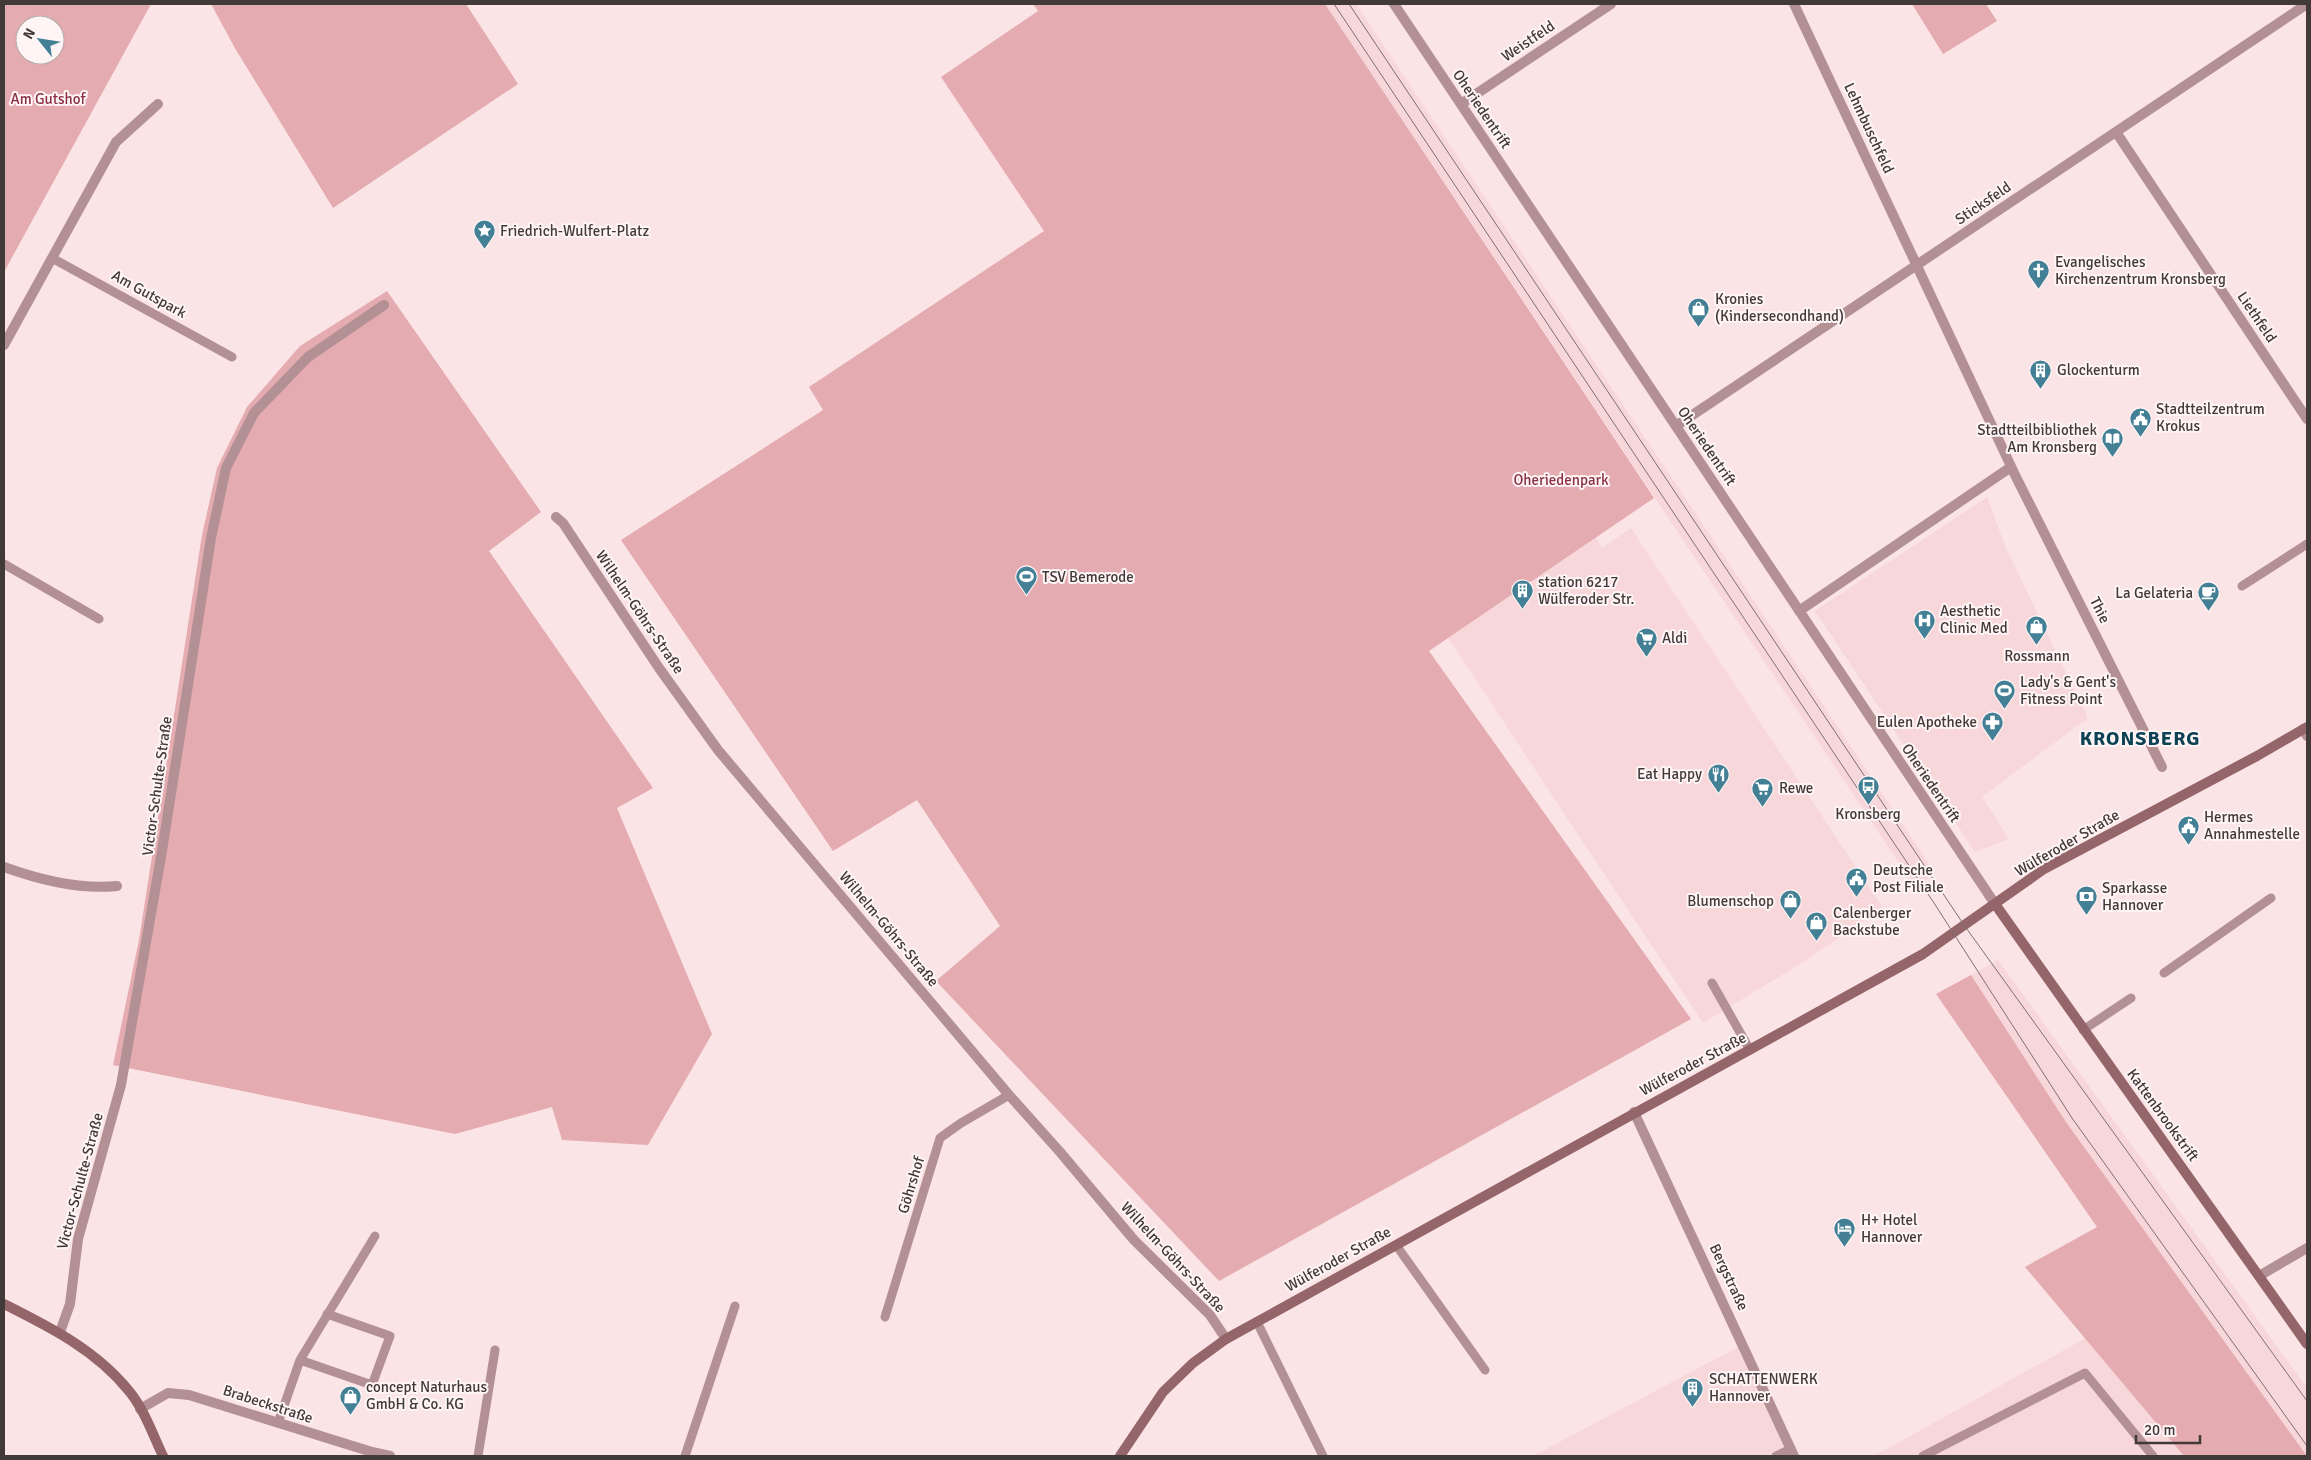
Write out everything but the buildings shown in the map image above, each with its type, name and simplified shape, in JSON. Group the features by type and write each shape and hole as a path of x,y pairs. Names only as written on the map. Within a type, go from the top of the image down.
{"main road":[{"name":"Wülferoder Straße","path":"1120,1456 1163,1392 1193,1363 1226,1339 1923,954 2044,869 2306,731"},
{"name":"Kattenbrookstrift","path":"1995,904 2307,1344"},
{"path":"4,1304 60,1332 85,1348 130,1391 163,1456"}],"street":[{"name":"Oheriedentrift","path":"1394,4 1995,904"},
{"name":"Weistfeld","path":"1461,104 1611,4"},
{"name":"Lehmbuschfeld","path":"1794,4 1918,265"},
{"name":"Sticksfeld","path":"1676,426 2307,4"},
{"path":"4,345 116,142 158,104"},
{"name":"Liethfeld","path":"2116,132 2307,419"},
{"name":"Thie","path":"1918,265 2011,466 2162,767"},
{"name":"Victor-Schulte-Straße","path":"60,1332 70,1304 78,1239 121,1085 161,861 208,556 226,468 254,413 308,357 384,305"},
{"path":"1799,611 2011,466"},
{"name":"Wilhelm-Göhrs-Straße","path":"556,517 563,523 659,668 718,750 1008,1095 1060,1152 1134,1240 1210,1315 1226,1339"},
{"path":"4,867 26,875 91,888 117,886"},
{"name":"Bergstraße","path":"1634,1112 1793,1452"},
{"path":"2259,1276 2307,1248"},
{"name":"Brabeckstraße","path":"140,1408 168,1393 189,1395 278,1424 390,1456"}],"lane":[{"name":"Am Gutspark","path":"52,258 232,357"},
{"path":"2242,586 2307,544"},
{"path":"4,564 99,619"},
{"path":"2164,974 2272,898"},
{"path":"1712,983 1750,1050"},
{"path":"2083,1030 2130,998"},
{"name":"Göhrshof","path":"885,1317 940,1138 960,1123 1008,1095"},
{"path":"278,1424 300,1360 375,1236"},
{"path":"1396,1245 1485,1370"},
{"path":"685,1456 735,1306"},
{"path":"300,1360 372,1385 390,1336 327,1314"},
{"path":"1257,1322 1323,1456"},
{"path":"478,1456 495,1350"},
{"path":"1922,1456 2085,1373 2153,1456"},
{"path":"1776,1456 1793,1452"}],"shaded area":[{"path":"1325,4 1356,4 1935,873 1915,887"},
{"path":"1987,497 2006,548 2088,718 1982,797 2009,839 1975,852 1815,611"},
{"path":"1631,528 1883,908 1800,964 1703,1023 1448,638 1596,538 1602,548"},
{"path":"1998,960 2307,1388 2307,1456 2066,1122 1971,975"},
{"path":"2086,1338 2184,1456 1874,1456"},
{"path":"1744,1344 1794,1456 1533,1456"}],"green space":[{"name":"Am Gutshof","path":"4,4 151,4 4,272"},
{"path":"211,4 466,4 518,84 333,208 236,50"},
{"name":"TSV Bemerode","path":"1033,4 1325,4 1654,498 1429,651 1691,1019 1219,1281 936,981 1000,926 917,800 833,851 621,540 823,410 809,387 1044,231 941,77 1038,11"},
{"path":"1912,4 1986,4 1997,21 1943,54"},
{"path":"387,291 541,512 489,551 653,788 617,808 712,1034 648,1145 562,1140 552,1107 455,1134 113,1065 139,940 202,535 217,468 247,407 300,346"},
{"path":"1971,975 2066,1122 2307,1456 2184,1456 2025,1267 2097,1227 1936,994"}],"tram line":[{"path":"1334,4 1934,903 2072,1118 2307,1446"},
{"path":"1349,4 1964,925 2307,1401"}],"place":[{"name":"Friedrich-Wulfert-Platz","path":"484,250"},
{"name":"Evangelisches Kirchenzentrum Kronsberg","path":"2039,290"},
{"name":"Kronies (Kindersecondhand)","path":"1699,327"},
{"name":"Glockenturm","path":"2041,389"},
{"name":"Stadtteilzentrum Krokus","path":"2140,437"},
{"name":"Stadtteilbibliothek Am Kronsberg","path":"2113,458"},
{"name":"TSV Bemerode","path":"1026,596"},
{"name":"station 6217 Wülferoder Str.","path":"1522,610"},
{"name":"La Gelateria","path":"2209,612"},
{"name":"Aesthetic Clinic Med","path":"1924,639"},
{"name":"Rossmann","path":"2037,646"},
{"name":"Aldi","path":"1646,657"},
{"name":"Lady's & Gent's Fitness Point","path":"2004,710"},
{"name":"Eulen Apotheke","path":"1993,741"},
{"name":"Eat Happy","path":"1718,793"},
{"name":"Kronsberg","path":"1868,805"},
{"name":"Rewe","path":"1763,807"},
{"name":"Hermes Annahmestelle","path":"2188,845"},
{"name":"Deutsche Post Filiale","path":"1857,898"},
{"name":"Sparkasse Hannover","path":"2086,916"},
{"name":"Blumenschop","path":"1790,920"},
{"name":"Calenberger Backstube","path":"1817,941"},
{"name":"H+ Hotel Hannover","path":"1845,1248"},
{"name":"SCHATTENWERK Hannover","path":"1693,1407"},
{"name":"concept Naturhaus GmbH & Co. KG","path":"350,1415"}],"district":[{"name":"KRONSBERG","path":"2140,738"}],"park label":[{"name":"Oheriedenpark","path":"1561,480"}]}
